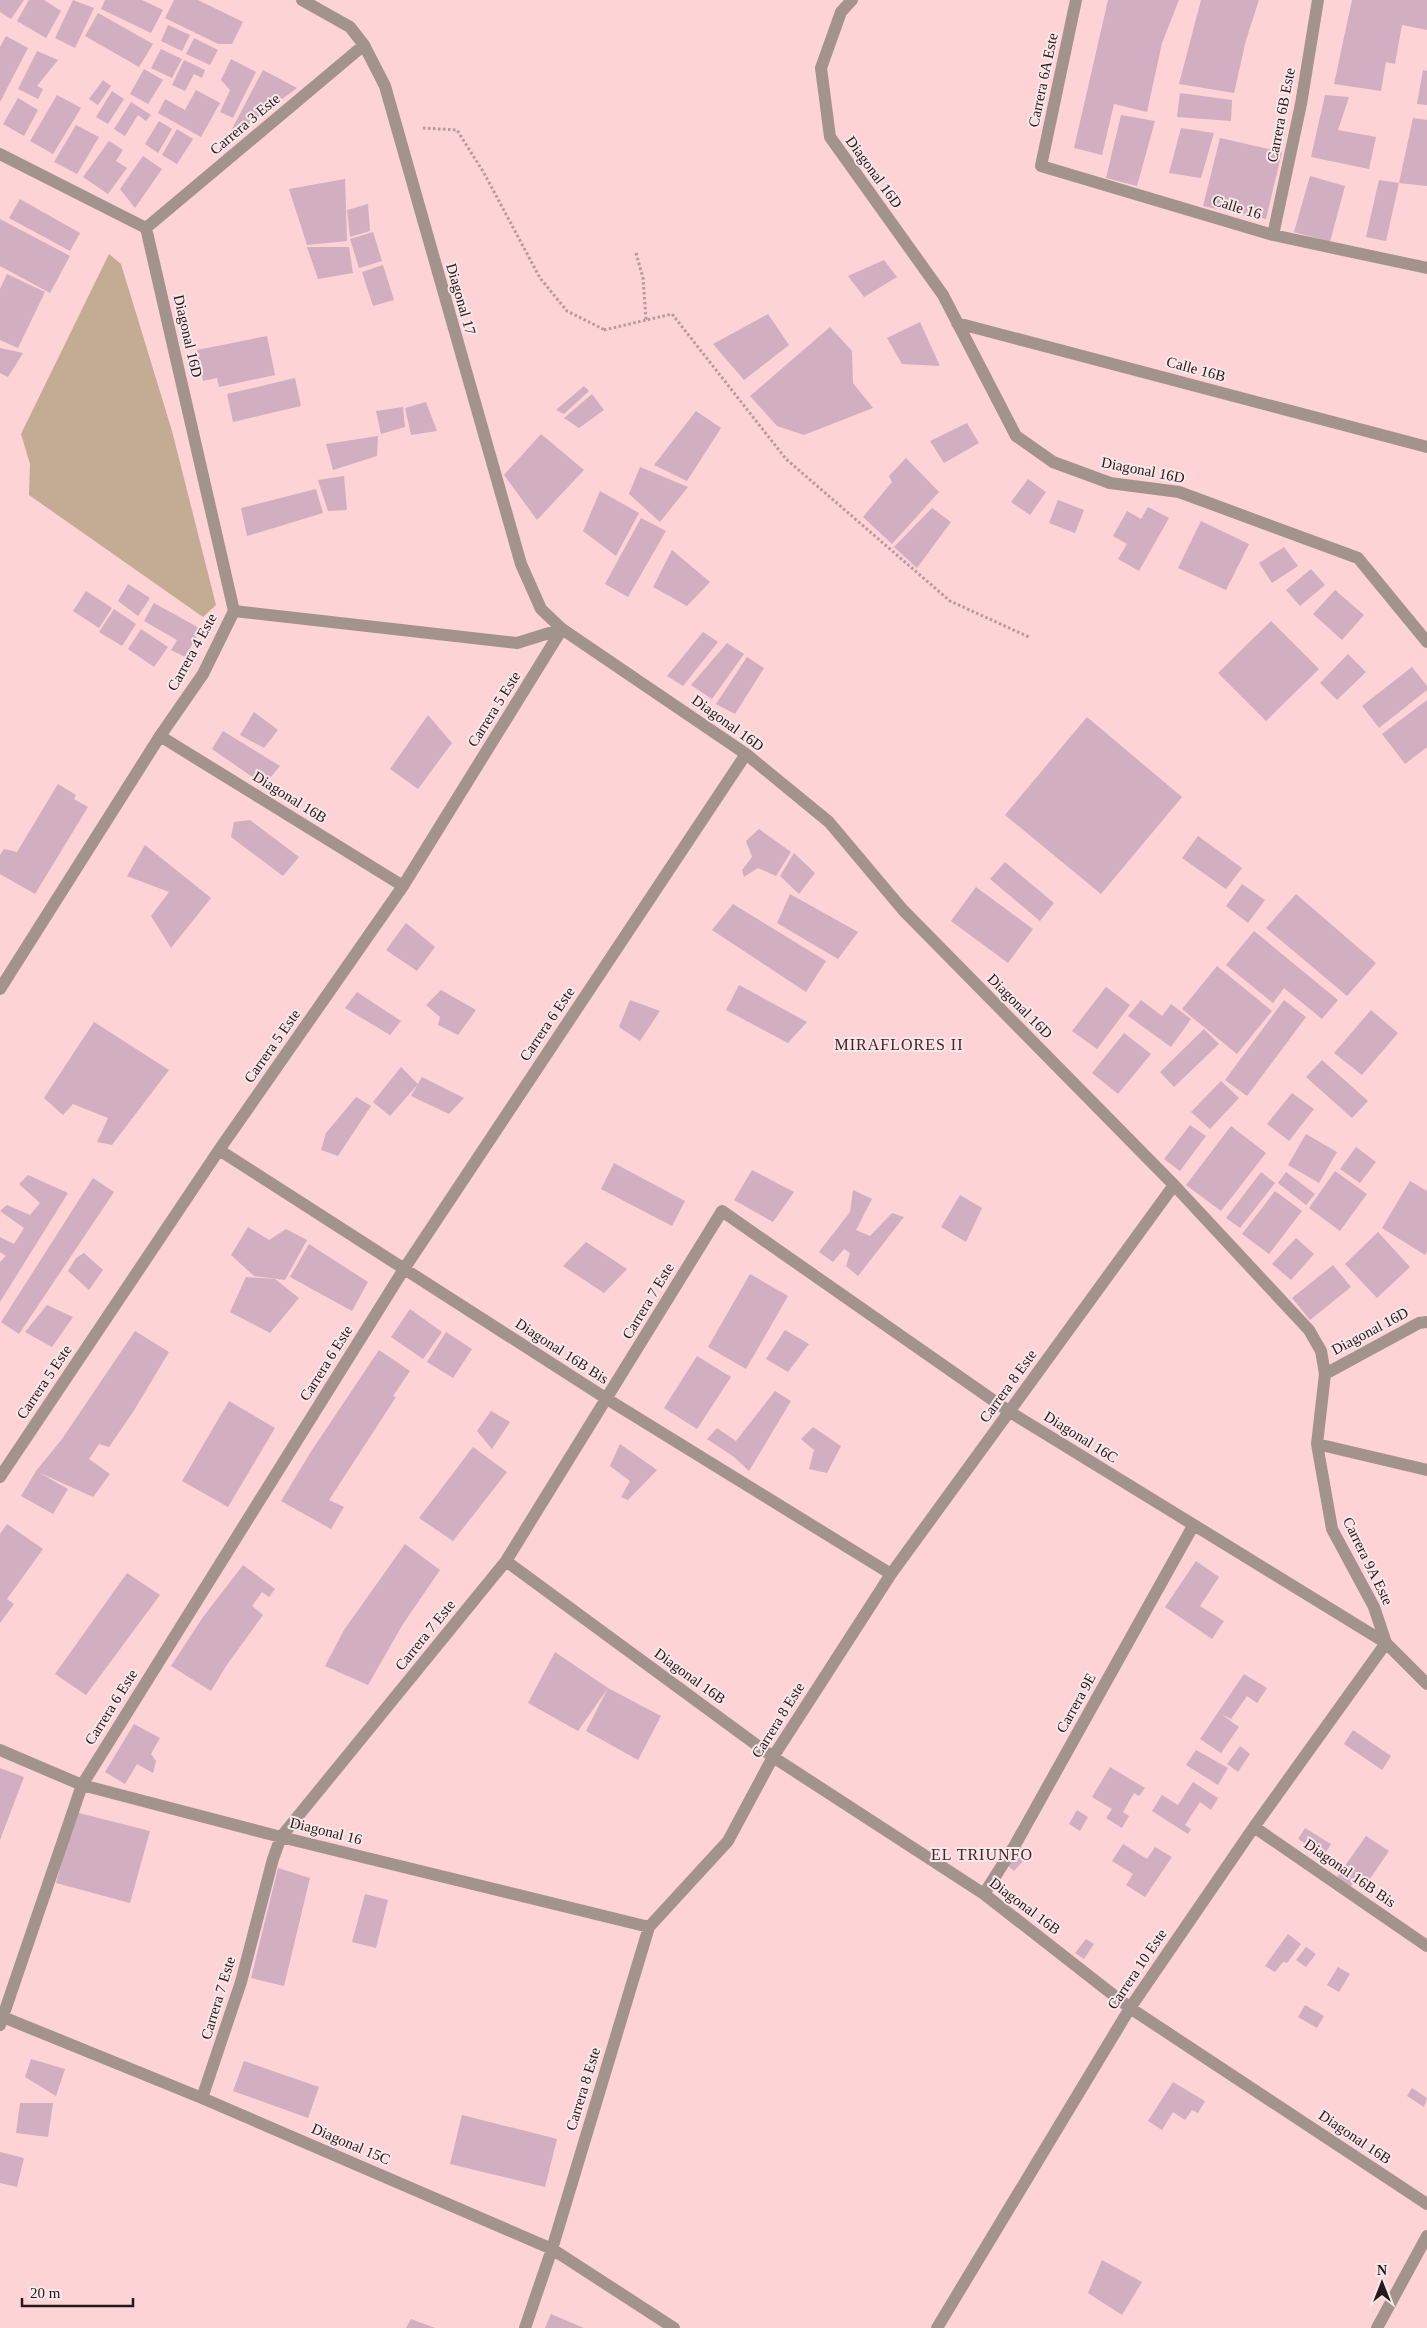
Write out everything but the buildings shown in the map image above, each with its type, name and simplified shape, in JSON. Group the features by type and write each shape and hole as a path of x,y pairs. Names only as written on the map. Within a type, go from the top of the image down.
{"street":[{"name":"Diagonal 17","path":"302,0 350,27 364,45 385,86 521,564 541,609 562,629"},
{"name":"Diagonal 16D","path":"852,0 841,12 821,68 830,138 943,295 1016,436 1052,462 1110,483 1179,492 1358,558 1427,642"},
{"name":"Carrera 6A Este","path":"1041,166 1076,0"},
{"name":"Carrera 6B Este","path":"1273,235 1301,104 1318,0"},
{"name":"Carrera 3 Este","path":"146,228 364,45"},
{"path":"0,154 146,228"},
{"name":"Calle 16","path":"1041,166 1273,235 1427,268"},
{"name":"Diagonal 16D","path":"146,228 234,611"},
{"name":"Calle 16B","path":"957,323 1427,446"},
{"name":"Carrera 4 Este","path":"0,989 160,736 203,674 234,611 517,643 562,629"},
{"name":"Diagonal 16D","path":"562,629 746,754 829,822 903,910 1174,1185 1309,1330 1321,1351 1325,1374 1419,1323 1427,1322"},
{"name":"Carrera 5 Este","path":"1,1472 219,1150 403,886 562,629"},
{"name":"Diagonal 16B","path":"160,736 403,886"},
{"name":"Carrera 6 Este","path":"1,2021 82,1785 404,1269 746,754"},
{"name":"Diagonal 16B Bis","path":"219,1150 607,1399 891,1574"},
{"name":"Carrera 8 Este","path":"525,2328 552,2249 649,1927 728,1841 773,1757 891,1574 1174,1185"},
{"name":"Diagonal 16C","path":"722,1211 1010,1412 1386,1643 1427,1684"},
{"name":"Carrera 7 Este","path":"202,2098 241,1982 273,1859 281,1837 506,1562 722,1211"},
{"name":"Carrera 9A Este","path":"1325,1374 1317,1444 1332,1530 1374,1607 1386,1643"},
{"path":"1317,1444 1427,1470"},
{"name":"Carrera 9E","path":"984,1894 1015,1845 1193,1526"},
{"name":"Diagonal 16B","path":"506,1562 773,1757 984,1894 1130,2008 1427,2204"},
{"name":"Carrera 10 Este","path":"937,2328 1130,2008 1254,1827 1386,1643"},
{"name":"Diagonal 16","path":"0,1750 82,1785 281,1837 649,1927"},
{"name":"Diagonal 16B Bis","path":"1254,1827 1427,1946"},
{"name":"Diagonal 15C","path":"1,2021 202,2098 552,2249 674,2328"},
{"path":"1381,2326 1427,2236"}],"path":[{"path":"395,126 456,130 484,173 540,278 567,311 604,330 672,314 786,459 950,602 1029,637"},
{"path":"604,330 646,319 643,278 636,253"}],"shaded area":[{"path":"109,254 121,264 172,431 216,605 203,617 29,495 30,464 21,434"}],"district":[{"name":"MIRAFLORES II","path":"899,1044"},
{"name":"EL TRIUNFO","path":"982,1854"}]}
